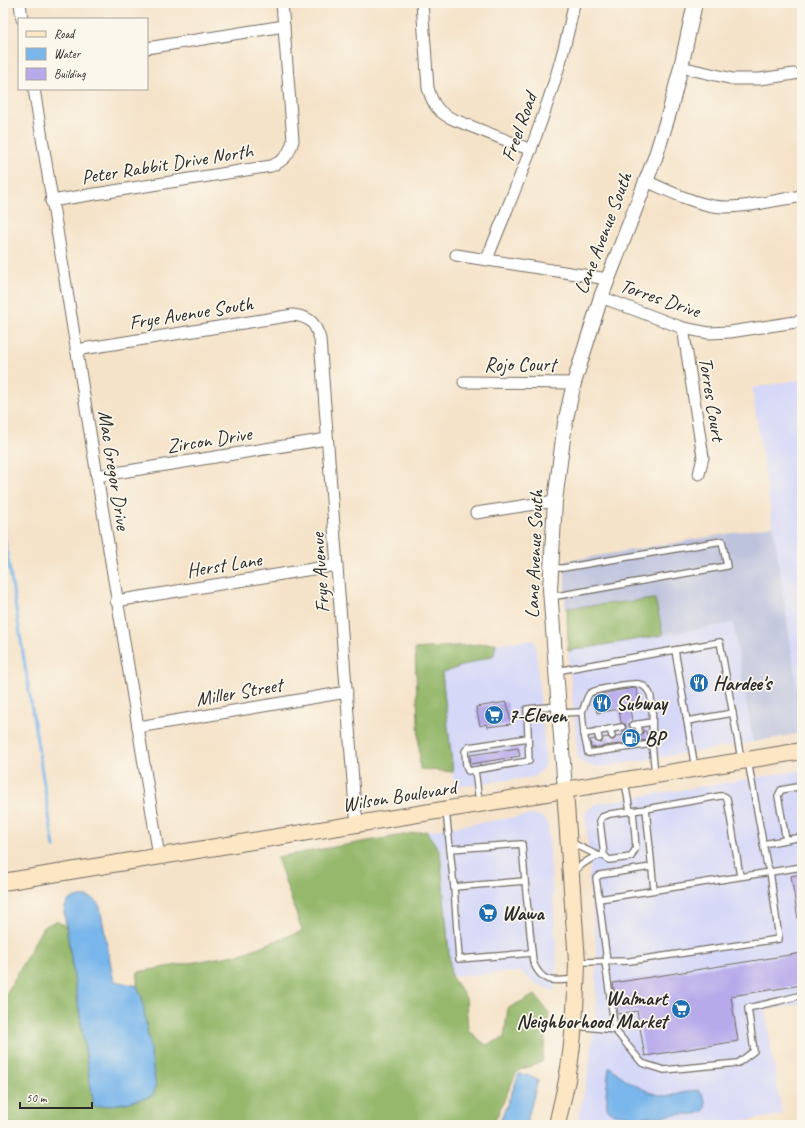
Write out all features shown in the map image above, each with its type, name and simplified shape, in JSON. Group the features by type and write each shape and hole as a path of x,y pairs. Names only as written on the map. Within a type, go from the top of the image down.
{"main road":[{"name":"Wilson Boulevard","path":"3,882 802,751"},
{"name":"Lane Avenue South","path":"557,1125 567,1079 574,1025 577,962 565,790"}],"street":[{"path":"20,3 22,18"},
{"path":"148,48 284,26 282,3"},
{"path":"422,3 428,88 436,108 445,116 531,150"},
{"name":"Freel Road","path":"487,259 531,150 550,97 574,3"},
{"name":"Lane Avenue South","path":"565,790 558,710 551,597 551,568 558,467 565,423 574,383 601,297 646,181 670,110 681,67 694,3"},
{"name":"Peter Rabbit Drive North","path":"51,202 271,166 280,163 287,157 291,150 293,140 284,26"},
{"path":"681,67 733,79 760,79 794,74"},
{"name":"Mac Gregor Drive","path":"34,90 51,202 158,856"},
{"path":"646,181 698,202 713,206 737,206 802,196"},
{"path":"456,255 608,279"},
{"name":"Torres Drive","path":"601,297 694,331 720,333 802,321"},
{"name":"Frye Avenue South","path":"76,350 294,315 303,316 311,321"},
{"name":"Frye Avenue","path":"311,321 317,329 320,339 355,808 358,824"},
{"name":"Torres Court","path":"683,328 702,457 699,474"},
{"name":"Rojo Court","path":"464,382 574,383"},
{"name":"Zircon Drive","path":"97,476 328,439"},
{"path":"476,513 555,501"},
{"name":"Herst Lane","path":"116,601 337,565"},
{"name":"Miller Street","path":"138,727 347,692"}],"lane":[{"path":"551,568 563,568 722,541 726,566 551,597"},
{"path":"556,671 720,642 733,713 767,865 770,872 779,939 630,961 577,962"},
{"path":"675,650 696,768"},
{"path":"652,744 624,746 588,753 584,734 582,712 586,705 588,694 613,687 640,684 646,688 650,695 655,775"},
{"path":"528,738 469,747 465,751 468,771 529,761 527,709 582,712"},
{"path":"687,721 733,713"},
{"path":"639,732 635,725 652,722"},
{"path":"584,734 621,727 622,735"},
{"path":"610,729 612,736"},
{"path":"597,731 599,739"},
{"path":"475,770 480,804"},
{"path":"569,842 609,860 631,857 636,848 625,780"},
{"path":"786,840 778,796 781,790 802,786"},
{"path":"600,855 600,821 602,817 610,814 724,796 728,798 740,876"},
{"path":"646,809 654,890"},
{"path":"446,810 454,887 459,959 532,953"},
{"path":"763,844 802,837"},
{"path":"450,849 522,844 532,962 537,972 543,978 550,980 576,979"},
{"path":"571,873 581,865 600,855"},
{"path":"651,867 600,875 596,878 615,1030 642,1063 664,1070 738,1063 754,1051 748,1008 779,1002 802,995"},
{"path":"598,899 802,867"},
{"path":"454,887 525,881"},
{"path":"574,1025 615,1030"}],"shaded area":[{"path":"802,379 802,719 752,388"},
{"path":"773,526 802,719 802,733 753,742 733,623 663,635 655,599 565,608 565,563 567,561"},
{"path":"733,623 753,742 601,767 588,766 578,758 568,651"},
{"path":"535,640 546,764 541,771 533,777 454,787 442,673 494,655 496,643"},
{"path":"802,770 802,1004 765,1010 782,1115 719,1125 577,1125 588,1073 595,1019 597,953 589,881 590,866 585,814 595,804"},
{"path":"531,815 541,816 546,821 548,826 557,958 555,991 537,985 520,972 451,976 441,851 426,831"}],"green space":[{"path":"655,599 663,635 568,651 567,608"},
{"path":"496,643 494,655 442,673 453,772 420,769 415,649"},
{"path":"426,831 440,851 451,976 466,998 468,1030 486,1045 504,1038 508,1008 535,995 549,1013 542,1062 517,1071 493,1125 3,1125 3,1000 43,927 56,921 66,926 94,1107 126,1103 152,1096 156,1087 142,998 137,986 138,972 241,954 302,931 277,857"}],"water":[{"path":"73,898 92,898 100,907 115,981 137,986 142,998 156,1087 152,1096 126,1103 94,1107 64,912 69,901"},
{"path":"610,1067 630,1082 654,1093 669,1096 692,1091 700,1091 705,1101 704,1111 696,1114 678,1114 637,1118 627,1115 614,1114 607,1108 606,1094"},
{"path":"519,1074 527,1075 538,1080 526,1125 499,1125"}],"building":[{"path":"636,688 640,706 630,708 632,721 629,723 629,726 638,736 641,736 643,731 646,731 648,740 591,748 590,740 595,739 596,742 600,743 602,742 603,738 608,737 611,740 614,740 616,736 623,735 623,731 626,727 625,724 621,723 619,709 597,713 594,696"},
{"name":"7-Eleven","path":"507,702 511,724 487,727 486,724 480,726 476,707"},
{"name":"7-Eleven","path":"518,748 520,756 471,764 470,755"},
{"path":"802,874 802,919 798,919 791,876"},
{"path":"802,953 802,985 731,996 738,1041 645,1056 637,1011 618,1014 613,983"}],"waterway":[{"path":"3,528 54,847"}],"place":[{"name":"Hardee's","path":"699,683"},
{"name":"Subway","path":"602,703"},
{"name":"7-Eleven","path":"494,715"},
{"name":"BP","path":"631,738"},
{"name":"Wawa","path":"488,913"},
{"name":"Walmart Neighborhood Market","path":"681,1009"}]}
